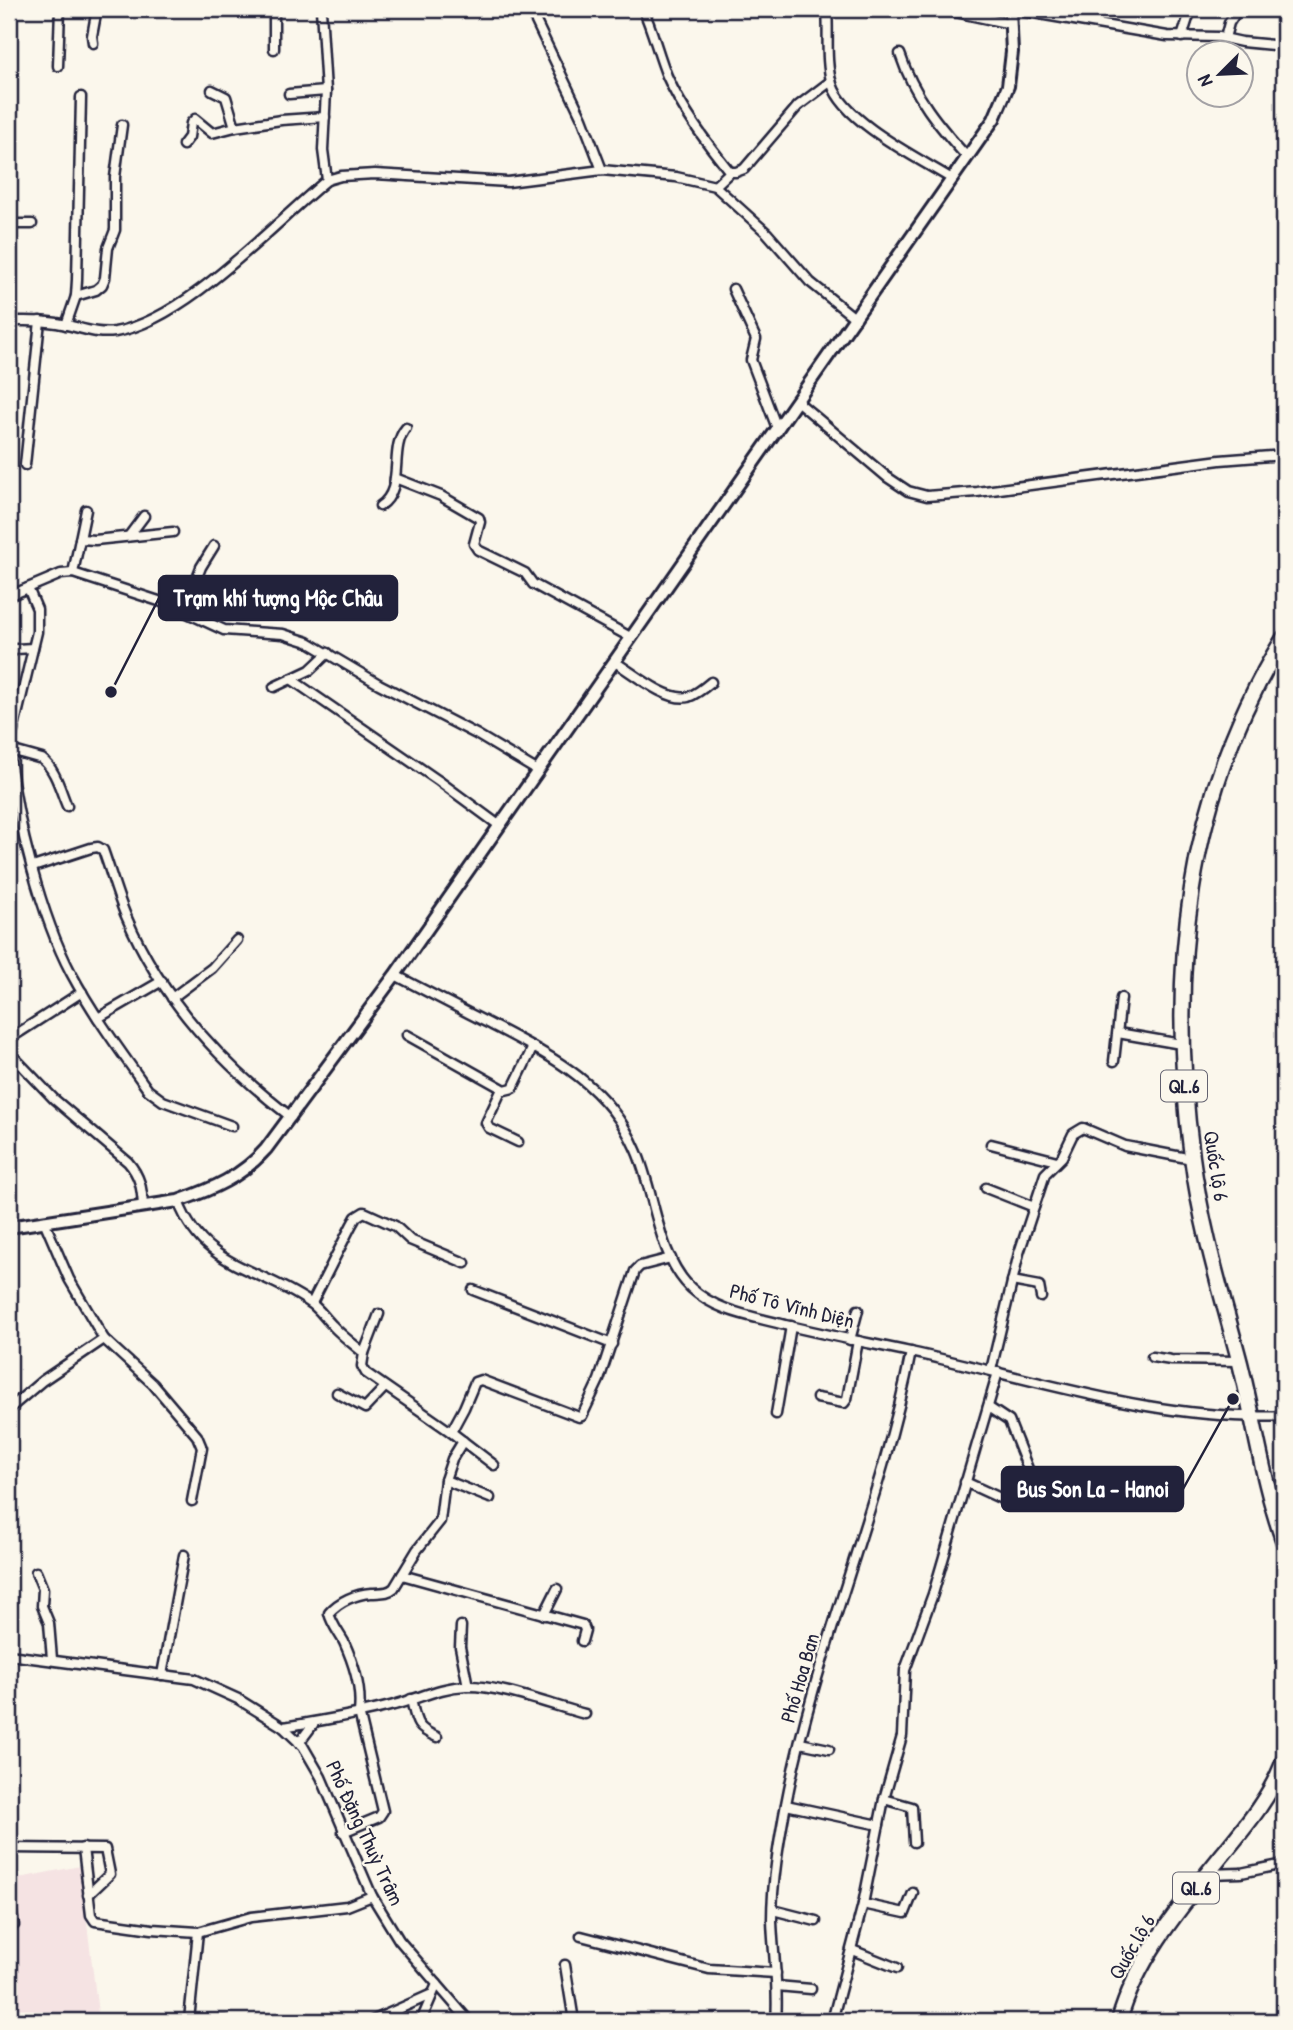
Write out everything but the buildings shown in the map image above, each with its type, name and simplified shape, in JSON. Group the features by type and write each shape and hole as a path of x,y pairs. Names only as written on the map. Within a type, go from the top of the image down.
{"highway":[{"name":"Quốc lộ 6","path":"1284,638 1244,712 1220,773 1205,822 1186,924 1181,995 1181,1044 1192,1159 1216,1275 1253,1418 1268,1491 1284,1542"},
{"name":"Quốc lộ 6","path":"1119,2021 1135,1978 1159,1936 1258,1809 1284,1760"}],"street":[{"path":"58,66 60,9"},
{"path":"93,43 97,9"},
{"path":"274,9 274,49"},
{"path":"321,9 326,91 323,150 327,180"},
{"path":"530,9 582,118 602,170"},
{"path":"643,9 675,93 702,136 730,172 736,173 744,169 798,106 831,81"},
{"path":"827,9 831,81 839,101 852,115 953,179"},
{"path":"941,9 1011,24"},
{"path":"9,1227 178,1200 237,1176 252,1165 291,1117 395,975 995,119 1008,86 1012,52 1010,9 1167,36 1225,38 1229,23 1238,9"},
{"path":"1182,37 1191,9"},
{"path":"1254,43 1284,46"},
{"path":"900,54 923,105 967,157"},
{"path":"212,90 226,96 235,127"},
{"path":"289,94 326,91"},
{"path":"66,325 76,296 81,97"},
{"path":"183,145 189,138 193,120 212,134 235,127 281,120 325,117"},
{"path":"76,296 96,290 105,278 108,248 115,230 115,177 122,125"},
{"path":"9,321 40,321 89,331 115,332 149,320 162,314 232,264 327,180 341,176 375,174 508,182 602,170 676,177 715,187 751,217 810,282 856,319"},
{"path":"715,187 730,172"},
{"path":"9,224 32,224"},
{"path":"733,289 754,332 756,344 750,357 778,431"},
{"path":"25,465 40,321"},
{"path":"798,402 887,477 908,491 927,496 978,492 1220,460 1284,455"},
{"path":"380,506 389,497 396,478 401,435 406,428"},
{"path":"396,478 440,496 479,518 474,544 478,550 525,573 533,584 632,638"},
{"path":"73,573 86,510"},
{"path":"129,536 144,516"},
{"path":"80,538 95,540 173,532"},
{"path":"184,611 201,567 215,546"},
{"path":"9,596 61,574 73,573 184,611 224,629 297,637 538,771"},
{"path":"28,588 38,619 10,750 17,803 50,926 82,992 148,1090 163,1101 232,1126"},
{"path":"9,654 16,649 33,648"},
{"path":"274,687 310,670 328,653"},
{"path":"615,662 678,698 694,695 711,682"},
{"path":"291,679 439,780 500,826"},
{"path":"10,750 46,762 67,806"},
{"path":"33,867 91,848 98,847 103,850 126,915 186,1019 214,1051 248,1083 291,1117"},
{"path":"172,998 212,968 237,940"},
{"name":"Phố Tô Vĩnh Diện","path":"395,975 533,1047 574,1071 591,1085 623,1123 646,1173 671,1258 690,1287 725,1310 1124,1401 1190,1412 1253,1418 1284,1416"},
{"path":"98,1018 162,981"},
{"path":"9,1039 82,992"},
{"path":"1114,1061 1121,998"},
{"path":"1118,1033 1181,1044"},
{"path":"407,1035 508,1090 513,1088 533,1047"},
{"path":"9,1052 54,1099 136,1171 141,1182 143,1206"},
{"path":"502,1089 486,1124 518,1142"},
{"path":"832,2021 840,1984 852,1950 884,1799 902,1736 905,1670 933,1594 988,1407 1018,1253 1045,1174 1064,1154 1073,1134 1083,1128 1125,1146 1192,1159"},
{"path":"991,1144 1057,1161"},
{"path":"986,1188 1034,1207"},
{"path":"178,1200 190,1227 215,1252 239,1268 277,1283 312,1303 364,1353"},
{"path":"312,1303 356,1217 364,1212 395,1226 410,1240 465,1262"},
{"path":"44,1221 69,1279 104,1339 153,1384 197,1436 202,1448 192,1501"},
{"path":"451,1432 475,1382 481,1380 582,1416 599,1380 635,1271 640,1266 671,1258"},
{"path":"1012,1281 1040,1286 1041,1297"},
{"path":"473,1290 612,1344"},
{"path":"817,1398 844,1404 847,1399 858,1310"},
{"path":"379,1314 364,1353 362,1366 366,1373 494,1465"},
{"path":"776,1414 791,1326"},
{"path":"9,1409 42,1381 104,1339"},
{"name":"Phố Hoa Ban","path":"776,2021 773,1910 775,1870 786,1805 818,1675 855,1562 905,1385 911,1352"},
{"path":"1152,1357 1239,1360"},
{"path":"337,1393 365,1408 385,1387"},
{"path":"988,1407 1009,1421 1030,1474"},
{"path":"344,1832 379,1817 383,1811 359,1712 361,1700 358,1682 351,1658 329,1613 338,1604 355,1596 391,1591 417,1550 440,1521 445,1480 452,1459 463,1441"},
{"path":"445,1480 490,1498"},
{"path":"965,1482 1000,1498"},
{"path":"1268,1491 1284,1494"},
{"path":"162,1675 184,1555"},
{"path":"36,1572 43,1589 42,1606 49,1623 52,1659"},
{"path":"402,1575 583,1625 585,1630 582,1641"},
{"path":"544,1615 557,1589"},
{"path":"461,1626 460,1647 468,1686"},
{"name":"Phố Đặng Thuỳ Trâm","path":"9,1655 194,1679 259,1710 284,1727 299,1742 321,1777 372,1896 399,1940 469,2021"},
{"path":"284,1727 396,1705 450,1687 468,1686 493,1689 585,1714"},
{"path":"411,1699 418,1726 437,1737"},
{"path":"299,1742 314,1723"},
{"path":"800,1743 829,1749"},
{"path":"884,1799 912,1807 914,1842"},
{"path":"786,1805 878,1825"},
{"path":"9,1848 106,1849 110,1872 88,1895"},
{"path":"83,1848 91,1915 95,1921 152,1930 198,1932 251,1917 347,1906 372,1896"},
{"path":"1207,1874 1241,1873 1284,1864"},
{"path":"863,1904 905,1913 913,1893"},
{"path":"9,1896 15,1925"},
{"path":"773,1910 816,1921"},
{"path":"198,1932 188,2020 225,2021"},
{"path":"581,1936 709,1969 776,1973"},
{"path":"852,1950 897,1968"},
{"path":"565,1965 574,2021"},
{"path":"421,2021 436,1984"},
{"path":"777,1986 811,1989"},
{"path":"372,2021 430,1995"}],"shaded area":[{"path":"80,1866 98,2013 95,2021 9,2021 9,1880"}],"place":[{"name":"Trạm khí tượng Mộc Châu","path":"111,692"},
{"name":"Bus Son La - Hanoi","path":"1233,1399"}]}
